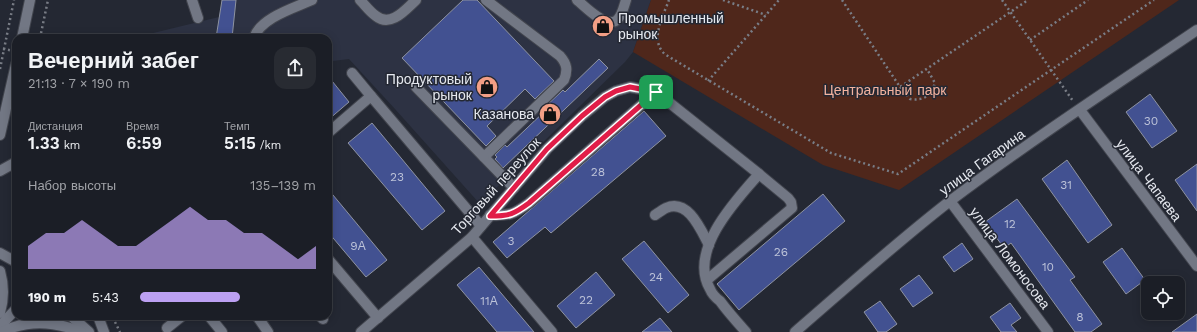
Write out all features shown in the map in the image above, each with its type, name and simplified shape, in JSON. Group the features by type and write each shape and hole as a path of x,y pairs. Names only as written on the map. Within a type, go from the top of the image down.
{"street":[{"path":"192,0 198,18"},
{"path":"256,34 261,26 268,20 312,0"},
{"path":"360,0 377,17 383,20 391,20 400,15 416,0"},
{"path":"484,157 564,80 568,72 566,63 560,56 486,0"},
{"path":"577,0 604,22 610,23 617,20 622,13 626,0"},
{"path":"23,34 29,1"},
{"name":"улица Гагарина","path":"795,332 950,201 1197,30"},
{"path":"352,74 481,226"},
{"path":"0,135 12,80"},
{"path":"416,87 514,188"},
{"name":"Торговый переулок","path":"361,332 472,237 547,149 582,116 605,97 616,91 630,87 656,92 759,174 791,202 792,208 707,280"},
{"path":"490,216 505,216 516,212 529,203 656,92"},
{"path":"332,130 371,96"},
{"name":"улица Чапаева","path":"1080,110 1197,266"},
{"path":"0,163 12,162"},
{"path":"0,171 12,164"},
{"path":"746,332 709,289 704,263 709,245 719,224 732,205 759,174"},
{"name":"улица Ломоносова","path":"950,201 1048,332"},
{"path":"655,215 666,208 677,207 690,213 696,220 709,245"},
{"path":"472,237 552,332"},
{"path":"332,264 378,318"},
{"path":"0,271 3,288 3,302 0,313"},
{"path":"0,326 12,314"},
{"path":"76,320 89,332"},
{"path":"100,320 104,332"},
{"path":"167,328 177,320"},
{"path":"212,320 222,332"},
{"path":"259,320 268,332"},
{"path":"2,332 25,324 44,322 69,327 81,332"}],"path":[{"path":"0,69 14,0"},
{"path":"41,34 48,0"},
{"path":"669,0 657,33 658,43 662,51 671,58 831,153 898,174 1154,0"},
{"path":"722,0 766,15"},
{"path":"708,80 779,0"},
{"path":"842,0 910,100 918,100 927,97 933,91 935,83 927,69"},
{"path":"1002,0 1080,110"},
{"path":"900,87 1028,0"},
{"path":"1030,40 1088,0"},
{"path":"3,49 12,51"},
{"path":"114,320 120,332"}],"shaded area":[{"name":"Продуктовый рынок","path":"222,0 651,0 633,52 625,62 480,204 349,59 332,62 332,34 149,34 219,17"}],"green space":[{"name":"Центральный парк","path":"651,0 1179,0 899,190 823,165 633,52"}],"building":[{"path":"222,0 236,0 232,34 217,34"},
{"path":"463,0 477,0 554,81 535,99 525,89 487,126 496,136 486,146 402,58"},
{"name":"Казанова","path":"599,59 608,68 503,168 495,159 497,157 495,155 505,145 507,147 546,110 544,108 563,90 565,92"},
{"path":"332,81 349,102 332,117"},
{"path":"1150,94 1177,131 1152,148 1126,112"},
{"path":"644,111 666,136 551,233 545,227 507,258 493,242"},
{"path":"372,123 445,211 422,230 348,143"},
{"path":"1067,160 1112,225 1088,243 1042,179"},
{"path":"1197,164 1197,211 1175,180"},
{"path":"332,194 387,260 366,277 332,237"},
{"path":"823,194 845,221 739,310 717,284"},
{"path":"1017,199 1075,277 1070,280 1102,324 1091,332 1075,332 1011,243 1004,248 985,222"},
{"path":"644,241 689,295 668,313 622,259"},
{"path":"962,243 973,259 954,272 943,257"},
{"path":"1122,248 1142,276 1141,283 1126,294 1103,262"},
{"path":"479,267 534,332 497,332 457,285"},
{"path":"596,272 615,295 576,328 557,306"},
{"path":"919,275 933,293 913,307 900,289"},
{"path":"880,301 897,324 886,332 878,332 864,312"},
{"path":"1010,303 1021,318 1011,325 1017,332 1001,332 990,317"},
{"path":"1197,314 1197,332 1172,332"},
{"path":"660,318 672,332 642,332"}],"place":[{"name":"Промышленный рынок","path":"603,26"},
{"name":"Продуктовый рынок","path":"487,87"},
{"name":"Казанова","path":"550,114"}],"route":[{"path":"630,87 656,92 529,203 516,212 505,216 490,216 547,149 582,116 605,97 616,91 630,87"}]}
